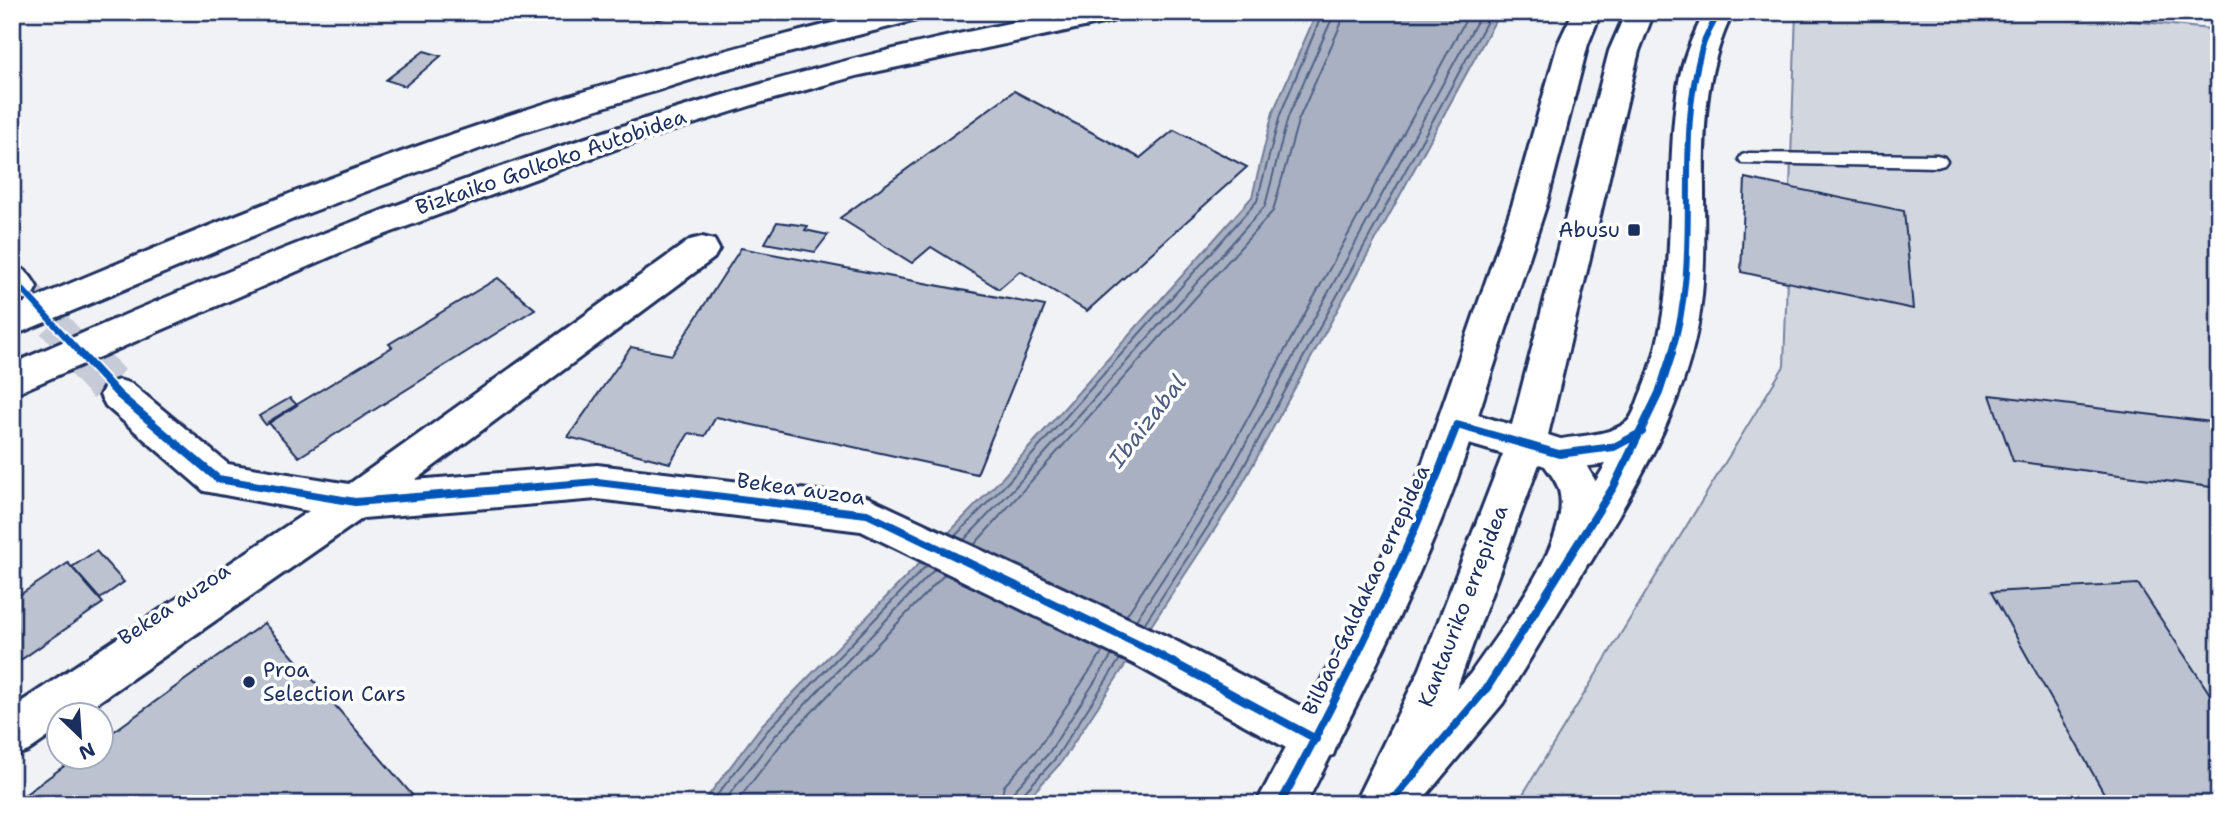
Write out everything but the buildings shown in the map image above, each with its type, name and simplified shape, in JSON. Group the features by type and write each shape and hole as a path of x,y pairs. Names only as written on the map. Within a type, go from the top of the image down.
{"main road":[{"name":"Bizkaiko Golkoko Autobidea","path":"12,323 379,172 499,130 683,71 914,12"},
{"name":"Bizkaiko Golkoko Autobidea","path":"12,380 347,234 533,166 699,111 830,74 1016,30 1112,12"},
{"name":"Bilbao-Galdakao errepidea","path":"1280,804 1359,653 1433,491 1530,203 1573,44 1587,12"},
{"path":"1543,449 1624,51 1640,12"},
{"path":"1389,804 1487,688 1614,486 1659,393 1679,331 1686,271 1690,121 1701,49 1719,12"},
{"name":"Bekea auzoa","path":"12,735 355,502 702,249"},
{"name":"Bekea auzoa","path":"119,395 218,479 355,502 597,482 867,514 1152,651 1316,739"},
{"path":"1457,425 1543,449 1614,447 1642,432"},
{"path":"1543,449 1579,487 1581,513 1566,565"},
{"name":"Kantauriko errepidea","path":"1378,804 1440,676 1543,449"}],"lane":[{"path":"1749,159 1937,161"}],"shaded area":[{"path":"1796,12 2046,12 2219,30 2219,804 1517,804 1784,366"}],"water":[{"name":"Ibaizabal","path":"1317,12 1500,12 1232,503 1060,764 1023,804 702,804 762,725 1003,477 1252,197 1273,112"}],"tunnel":[{"path":"19,287 82,355"},
{"path":"80,353 119,395"}],"cycle path":[{"path":"1389,804 1487,688 1614,486 1659,393 1679,331 1686,271 1690,121 1694,89 1701,49 1719,12"},
{"path":"12,278 119,395 218,479 355,502 597,482 867,514 1152,651 1316,739"},
{"path":"1280,804 1330,712 1376,618 1419,522 1457,425 1559,454 1614,447 1642,432"}],"place":[{"name":"Abusu","path":"1634,230"},
{"name":"Proa Selection Cars","path":"249,682"}]}
